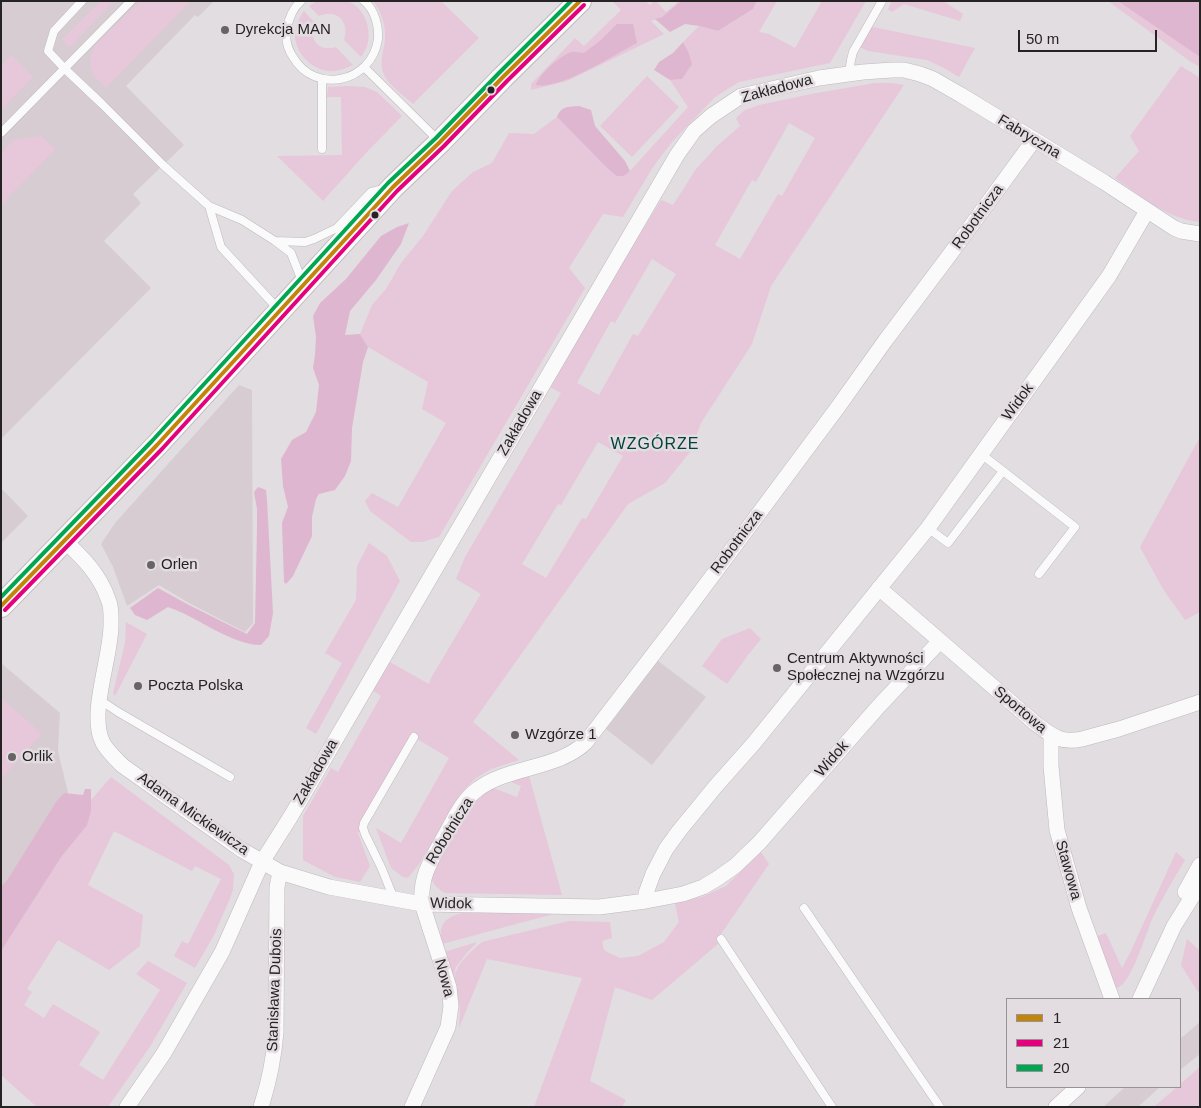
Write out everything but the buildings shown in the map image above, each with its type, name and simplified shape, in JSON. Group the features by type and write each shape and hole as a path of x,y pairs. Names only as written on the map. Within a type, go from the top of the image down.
{"street":[{"path":"1,606 157,445 393,187 580,1"},
{"name":"Fabryczna","path":"849,73 904,70 933,79 1104,182 1174,228 1200,234"},
{"name":"Zakładowa","path":"262,862 677,155 694,131 711,116 741,96 849,73"},
{"name":"Robotnicza","path":"422,904 421,892 427,867 463,803 478,789 493,780 566,756 586,742 689,607 1034,140"},
{"name":"Widok","path":"646,901 646,893 653,874 666,849 679,831 754,743 928,528 1109,276 1147,211"},
{"name":"Adama Mickiewicza","path":"65,541 98,577 109,600 111,609 109,652 98,719 99,734 103,743 112,756 123,766 262,862 222,952 164,1053 127,1107"},
{"path":"879,588 940,641"},
{"name":"Widok","path":"262,862 280,872 329,887 422,904 599,907 683,894 718,878 735,866 763,839 878,707 940,641"},
{"name":"Sportowa","path":"940,641 1051,736 1063,740 1076,740 1119,729 1200,702"},
{"name":"Stawowa","path":"1051,736 1051,766 1057,830 1079,908 1112,998"},
{"path":"1174,926 1178,908 1200,865"},
{"name":"Stanisława Dubois","path":"261,1107 270,1079 276,1032 278,887 280,872"},
{"path":"1140,998 1174,926 1200,884"},
{"name":"Nowa","path":"412,1107 448,1028 451,1006 449,987 422,904"},
{"path":"1056,1107 1077,1088"}],"lane":[{"path":"82,1 54,30 48,51 64,69 163,165 209,206 242,220 291,253 304,286"},
{"path":"1,133 131,1"},
{"path":"301,1 296,5 288,19 286,35 289,51 297,64 309,75 322,80 350,77 362,70 371,59 377,46 378,33 375,17 364,1"},
{"path":"849,73 853,52 882,1"},
{"path":"364,67 440,142"},
{"path":"322,80 322,149"},
{"path":"275,241 305,242 314,239 337,228 371,192 393,187"},
{"path":"209,206 221,247 280,311"},
{"path":"981,454 1076,527 1039,574"},
{"path":"928,528 948,543 1003,471"},
{"path":"100,700 230,778"},
{"path":"394,899 363,828 364,823 414,737"},
{"path":"804,908 940,1107"},
{"path":"721,939 832,1107"}],"shaded area":[{"path":"1,1 214,1 198,17 195,15 126,86 184,145 133,194 141,203 104,241 151,288 1,439"},
{"path":"101,1 114,1 69,48 62,40"},
{"path":"140,1 191,1 106,88 94,76 90,57 95,45"},
{"path":"317,1 349,2 355,5 363,14 369,33 366,49 361,57 344,40 345,28 340,18 331,14 319,16 309,6"},
{"path":"373,1 441,1 479,38 413,104 392,86 384,75 382,59 385,28 381,14"},
{"path":"612,1 645,1 650,5 656,1 666,12 681,1 662,17 651,21 664,34 567,81 531,90 531,84 575,38 584,46 621,10"},
{"path":"681,1 757,1 753,9 718,31 685,24 670,32 655,19 662,17"},
{"path":"757,1 777,1 759,32 769,34 795,48 822,1 866,1 830,63 739,82 715,97 672,142 653,167 623,217 603,214 569,268 585,288 439,537 422,542 411,542 370,511 365,501 372,493 398,507 446,423 422,409 428,382 368,347 360,334 372,305 386,289 401,263 423,236 452,191 473,172 492,163 509,133 534,134 557,117 608,169 624,176 688,107 670,80 682,79 688,51 683,42 699,26 718,31 753,9"},
{"path":"892,1 943,1 963,14 960,21 904,4 892,12 888,9"},
{"path":"1108,1 1200,1 1200,67 1191,62"},
{"path":"1118,1 1200,1 1200,57"},
{"path":"304,11 314,22 312,34 316,43 324,48 336,47 353,65 340,70 327,71 307,61 298,48 295,33"},
{"path":"617,24 633,24 637,43 572,77 546,85 536,85 541,76 557,61 572,52 584,53"},
{"path":"868,26 975,48 959,77 927,60 868,51 857,46"},
{"path":"683,42 692,64 682,79 670,80 654,70 659,62 673,53"},
{"path":"11,55 33,77 1,110 1,65"},
{"path":"1181,66 1200,78 1200,222 1165,212 1115,178 1139,151 1130,136"},
{"path":"647,76 679,107 632,157 600,126"},
{"path":"875,83 904,85 771,286 752,344 701,423 690,452 665,483 628,504 473,722 519,760 491,769 476,778 463,791 420,863 408,878 403,877 391,868 376,828 401,843 449,758 414,737 358,833 370,866 360,882 335,877 303,860 303,816 331,768 338,772 381,696 372,690 388,661 429,684 481,594 456,579 465,557 561,393 550,387 624,259 661,200 673,205 696,169 717,146 740,126 736,118 745,110 759,105","holes":["789,123 815,138 782,196 778,194 740,259 715,245 752,180 756,182","652,259 676,274 638,336 633,334 599,395 577,383 611,321 615,323","598,442 623,456 586,519 582,518 546,578 522,564 558,504 561,505"]},
{"path":"328,87 365,87 377,92 402,116 323,201 277,156 342,155 341,97 327,97"},
{"path":"579,106 591,110 595,126 625,161 630,171 624,176 617,176 608,169 557,117 563,109"},
{"path":"41,136 56,149 1,205 1,153 13,140"},
{"path":"409,223 401,244 376,280 350,311 345,335 360,334 368,347 363,362 352,428 351,461 345,476 335,490 319,494 316,499 312,517 312,536 293,576 286,584 284,582 282,523 288,507 283,486 281,459 292,440 306,432 316,412 319,385 313,368 316,337 313,316 320,303 346,279 381,236"},
{"path":"239,385 252,390 253,623 245,632 159,585 127,606 113,567 101,544 115,523"},
{"path":"1200,437 1200,612 1185,620 1163,589 1140,547"},
{"path":"258,487 266,490 273,613 269,636 261,645 238,640 168,607 147,620 135,615 130,608 158,588 247,634 255,623 257,509 254,492"},
{"path":"1,488 28,516 1,543"},
{"path":"369,543 387,556 400,581 316,734 306,728 342,663 325,653 356,600 357,566"},
{"path":"126,622 147,634 115,696 113,693 125,643"},
{"path":"750,628 761,639 727,684 702,666 722,639"},
{"path":"658,661 706,697 652,765 606,729"},
{"path":"1,663 60,713 58,751 69,797 1,897"},
{"name":"Orlik","path":"1,697 42,734 1,779"},
{"path":"528,772 562,895 445,893 434,884 430,875 470,803 491,787 517,797 521,786 506,780"},
{"path":"111,777 229,865 234,874 233,890 214,935 195,968 174,956 182,941 188,944 221,879 195,866 192,871 114,831 88,885 143,915 140,946 109,970 58,940 27,989 32,992 24,1005 44,1018 53,1004 100,1032 79,1065 103,1080 160,990 136,974 148,961 187,983 151,1045 108,1107 37,1107 1,1075 1,940 91,800"},
{"path":"85,789 91,789 91,811 87,825 61,857 1,951 1,887 8,879 56,802 64,793 83,795"},
{"path":"761,852 769,864 719,937 718,944 652,1000 615,987 590,1081 626,1100 622,1107 534,1107 582,978 487,959 459,1028 460,1010 454,983 455,974 464,959 482,942 569,921 610,922 612,938 602,941 604,950 620,958 638,956 664,942 679,922 675,903 702,897 726,886"},
{"path":"1176,852 1185,860 1153,917 1128,977 1117,988 1095,937 1106,933 1122,968"},
{"path":"462,913 557,913 442,944 441,932 444,923 451,917"},
{"path":"1187,939 1200,951 1200,991 1198,992 1181,965"},
{"path":"477,942 456,967 453,979 444,952"},
{"path":"1200,1022 1200,1054 1181,1069 1181,1038"},
{"path":"1200,1067 1200,1107 1154,1107 1176,1088 1181,1088 1181,1083"},
{"path":"1124,1088 1159,1088 1138,1107 1103,1107"}],"transit line":[{"name":"20","path":"1,597 152,441 388,183 436,138 571,1"},
{"name":"1","path":"1,606 157,445 393,187 580,1"},
{"name":"21","path":"5,610 162,449 397,191 584,5"}],"place":[{"name":"Dyrekcja MAN","path":"225,30"},
{"name":"Orlen","path":"151,565"},
{"name":"Centrum Aktywności Społecznej na Wzgórzu","path":"777,668"},
{"name":"Poczta Polska","path":"138,686"},
{"name":"Wzgórze 1","path":"515,735"},
{"name":"Orlik","path":"12,757"}],"district":[{"name":"WZGÓRZE","path":"655,445"}]}
